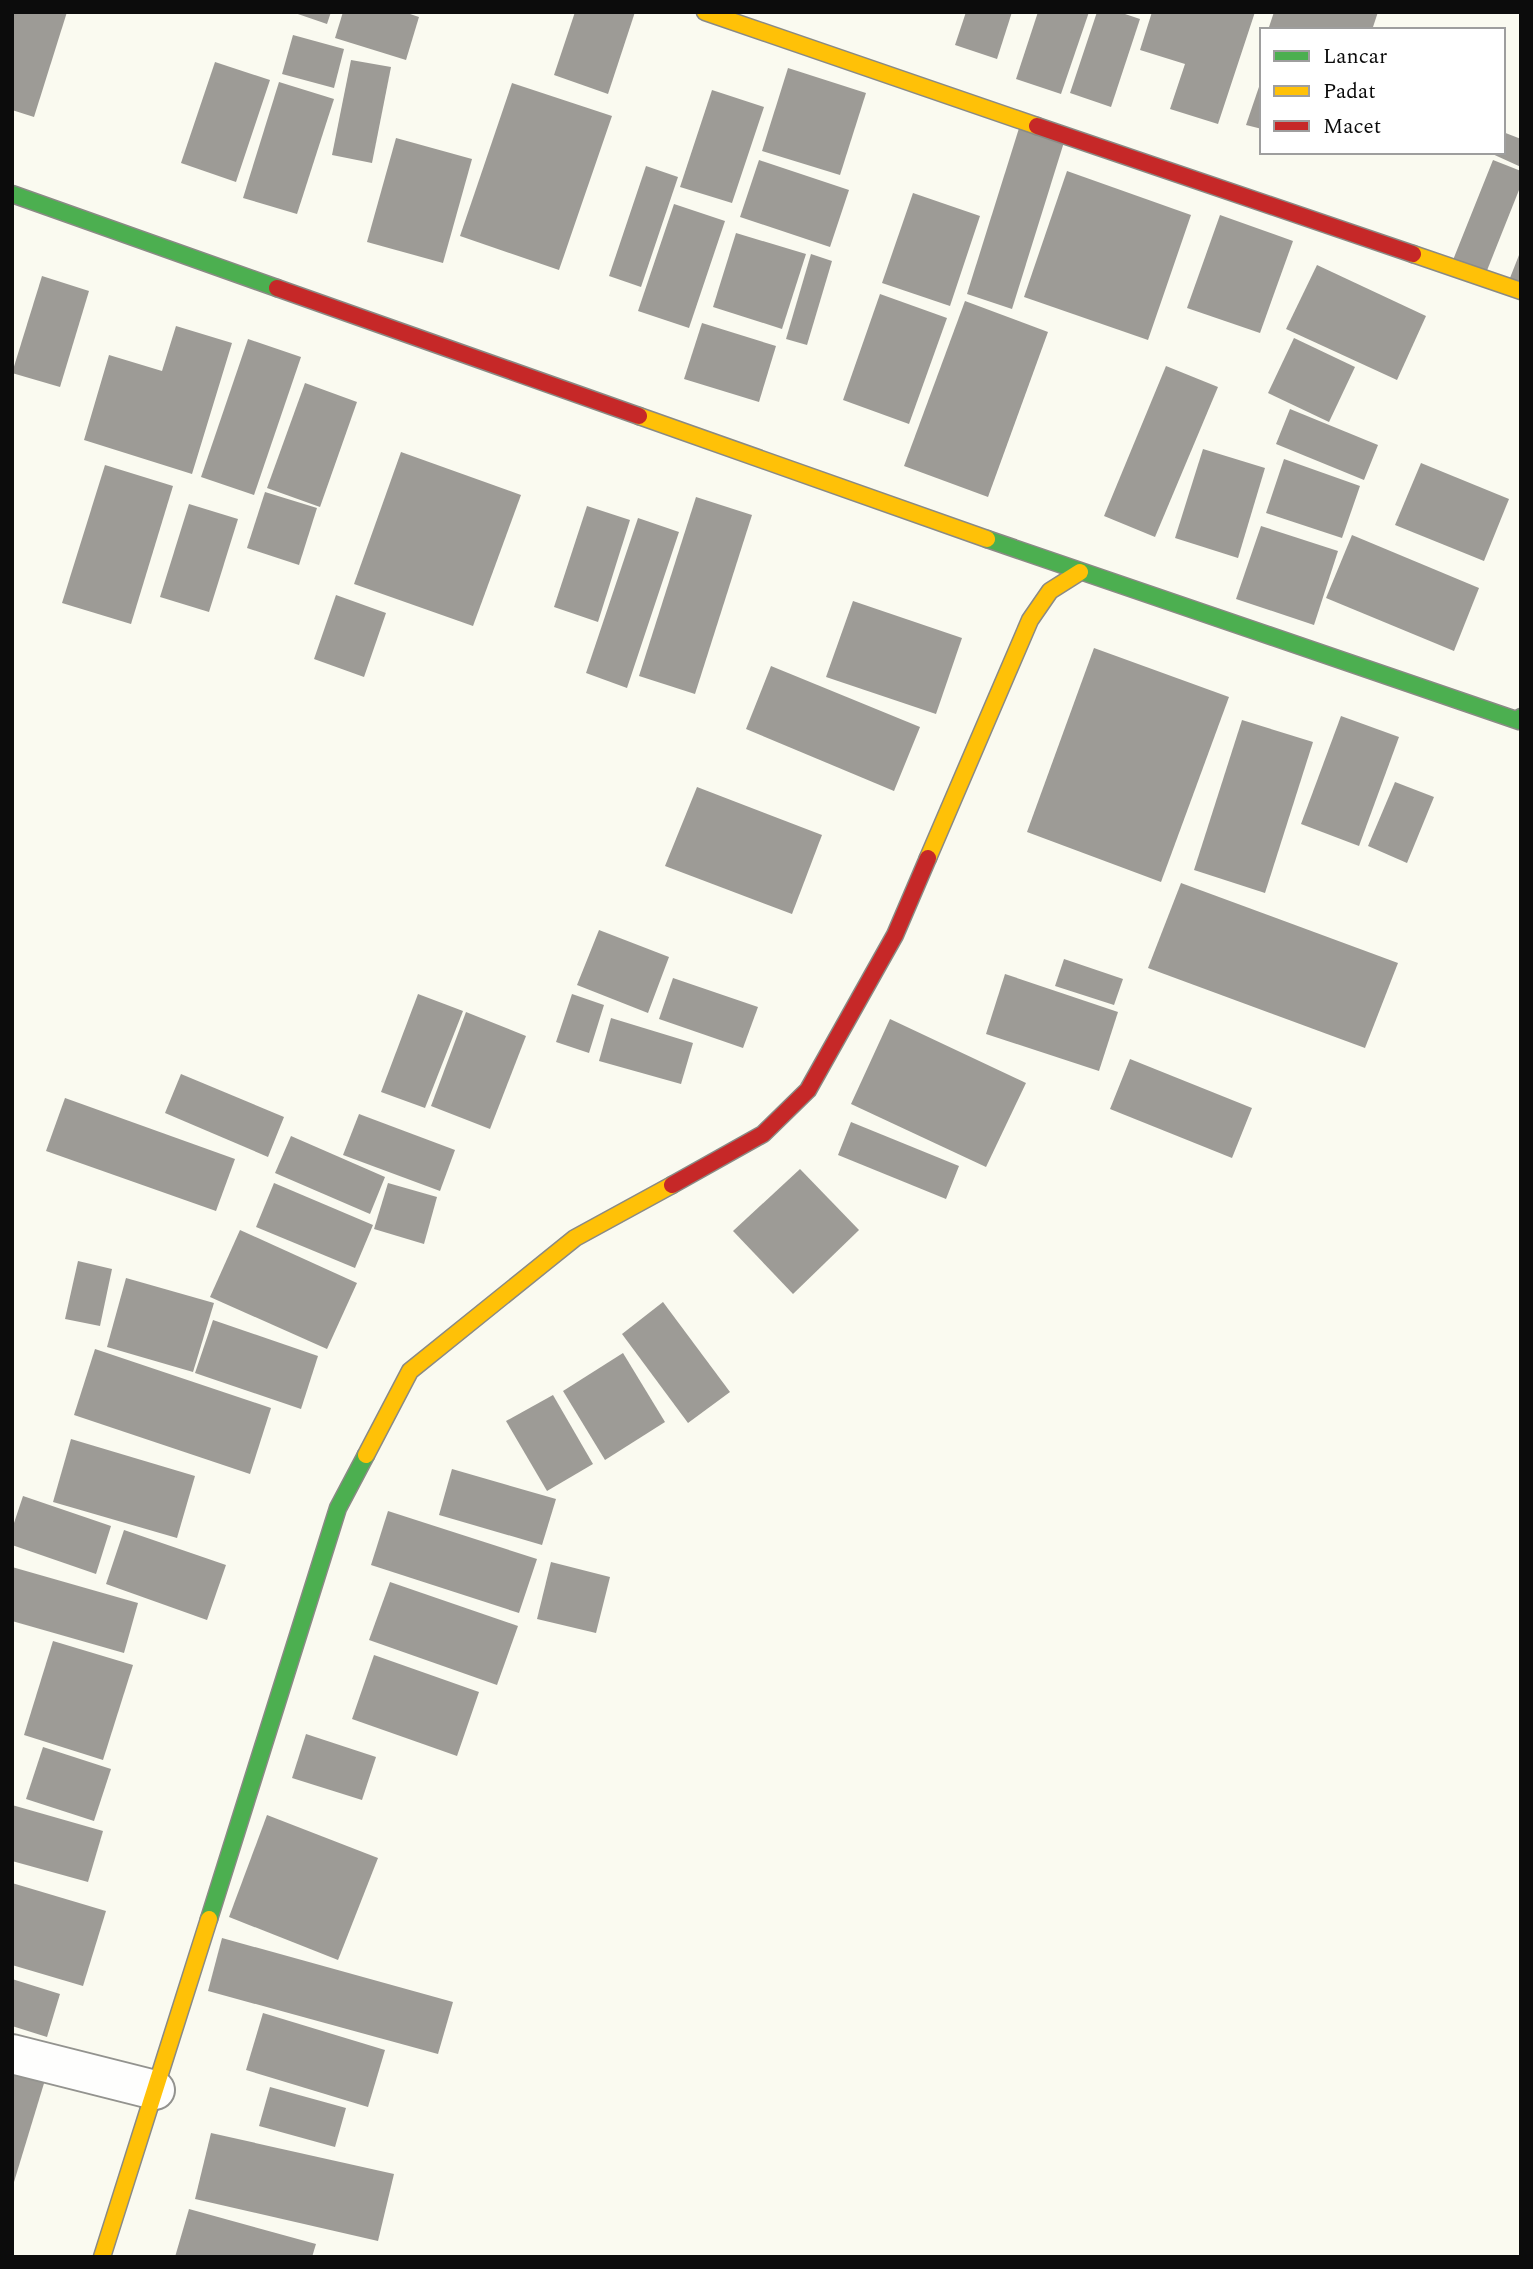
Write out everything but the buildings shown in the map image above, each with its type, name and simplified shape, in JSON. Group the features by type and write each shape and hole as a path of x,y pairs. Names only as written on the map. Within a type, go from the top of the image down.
{"street":[{"path":"705,12 1521,291"},
{"path":"12,194 1080,572 1520,720"},
{"path":"102,2257 338,1508 410,1371 575,1238 763,1134 808,1090 895,935 1030,620 1045,595 1061,579 1080,572"},
{"path":"12,2054 155,2090"}],"traffic: fast":[{"path":"12,194 277,288"},
{"path":"987,539 1519,721 1521,717"},
{"path":"209,1919 338,1508 366,1455"}],"traffic: slow":[{"path":"705,12 1037,126"},
{"path":"1413,254 1521,291"},
{"path":"639,416 987,539"},
{"path":"928,858 1030,620 1050,591 1080,572"},
{"path":"366,1455 410,1371 575,1238 672,1185"},
{"path":"102,2257 209,1919"}],"traffic: jam":[{"path":"1037,126 1413,254"},
{"path":"277,288 639,416"},
{"path":"672,1185 763,1134 808,1090 895,935 928,858"}]}
